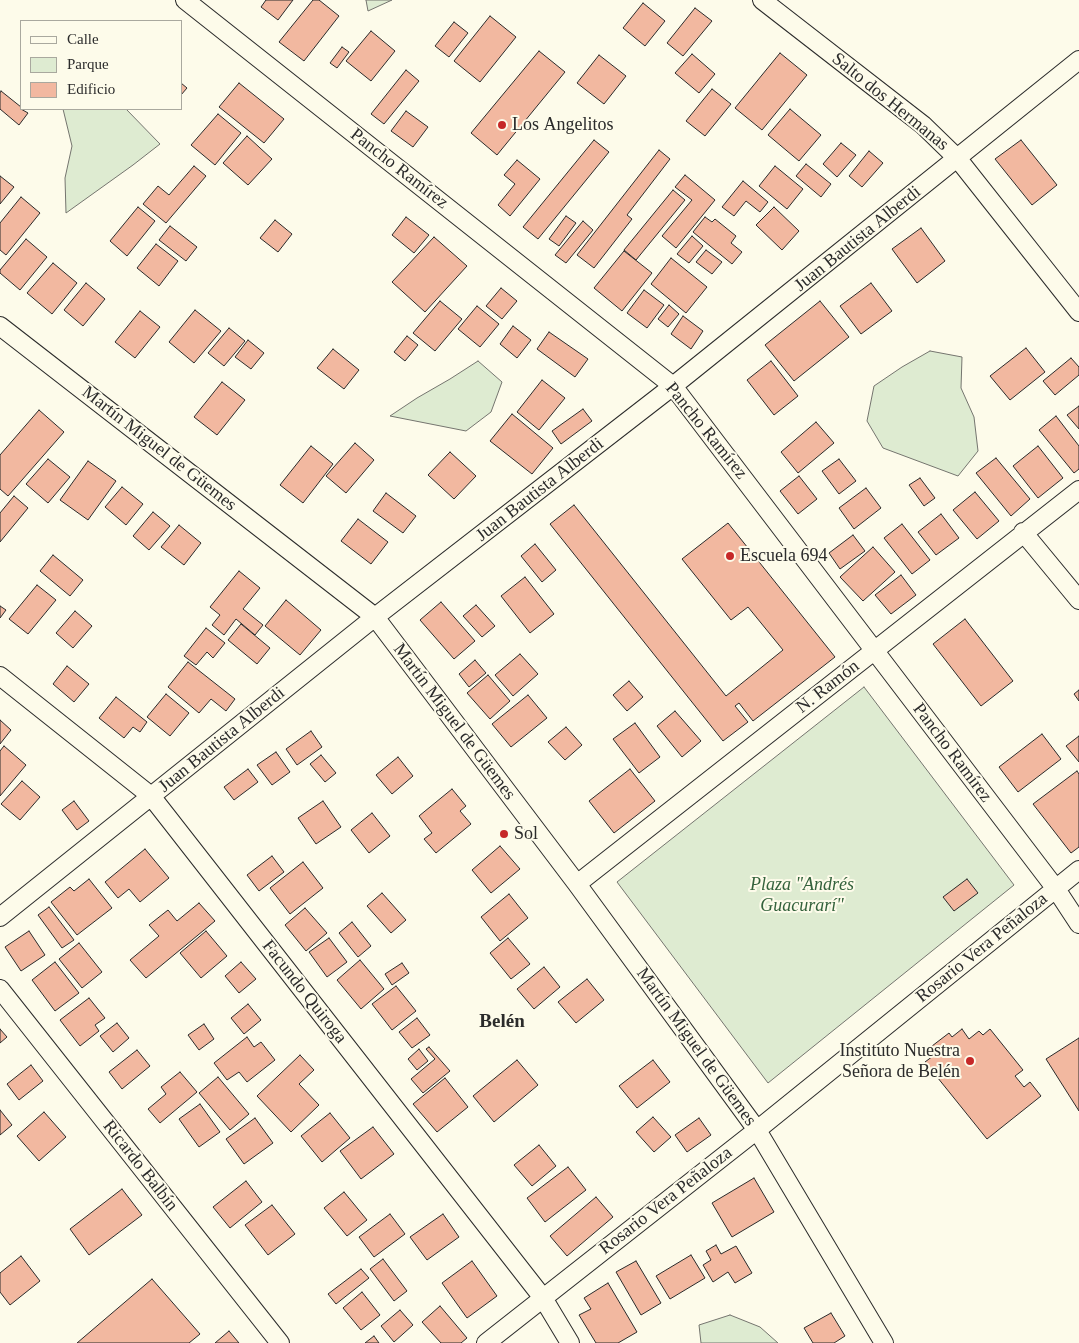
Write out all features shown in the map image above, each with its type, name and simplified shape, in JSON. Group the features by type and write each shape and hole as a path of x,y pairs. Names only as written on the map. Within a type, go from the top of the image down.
{"street":[{"name":"Pancho Ramírez","path":"185,0 674,386 1056,889 1079,924"},
{"name":"Salto dos Hermanas","path":"762,0 922,125 958,159 1079,312"},
{"name":"Juan Bautista Alberdi","path":"0,918 375,617 674,386 1079,60"},
{"name":"Martín Miguel de Güemes","path":"0,326 375,617 577,884 757,1130 884,1343"},
{"name":"N. Ramón","path":"577,884 1023,532 1079,490"},
{"path":"1023,532 1079,600"},
{"name":"Facundo Quiroga","path":"0,676 151,796 543,1298 570,1343"},
{"name":"Rosario Vera Peñaloza","path":"486,1343 757,1130 1079,870"},
{"name":"Ricardo Balbín","path":"0,989 280,1343"}],"green space":[{"path":"366,0 392,0 368,11"},
{"path":"63,110 127,110 160,144 66,213 65,178 72,146"},
{"path":"930,351 962,357 961,388 974,417 978,451 958,476 883,448 867,421 874,386"},
{"path":"478,361 502,382 491,412 466,431 390,416 417,398"},
{"name":"Plaza \"Andrés Guacurarí\"","path":"864,687 1014,885 768,1083 617,882"},
{"path":"730,1315 760,1327 778,1343 701,1343 699,1325"}],"building":[{"path":"266,0 293,0 278,20 261,7"},
{"path":"313,0 319,0 339,16 304,61 279,42"},
{"path":"643,3 665,21 645,46 623,28"},
{"path":"695,8 712,21 683,56 667,43"},
{"path":"490,16 516,37 480,82 454,61"},
{"path":"454,22 468,33 449,57 435,46"},
{"path":"371,31 395,51 371,81 346,61"},
{"path":"342,47 349,52 337,68 330,63"},
{"path":"539,51 565,72 497,155 471,133"},
{"path":"780,53 807,75 762,130 735,108"},
{"path":"692,54 715,74 699,93 675,73"},
{"path":"599,55 626,76 604,104 577,83"},
{"path":"406,70 419,81 384,124 371,114"},
{"path":"239,83 284,119 264,143 219,107"},
{"path":"182,84 187,88 182,94"},
{"path":"712,89 731,104 705,136 686,121"},
{"path":"1,91 20,106 20,110 28,113 19,125 0,109"},
{"path":"790,109 821,135 799,161 768,135"},
{"path":"406,111 428,127 413,147 391,131"},
{"path":"218,114 241,133 215,165 191,145"},
{"path":"247,136 272,159 248,185 223,163"},
{"path":"594,140 609,152 538,239 523,227"},
{"path":"1021,140 1057,185 1032,205 995,159"},
{"path":"841,143 856,155 837,177 823,164"},
{"path":"659,150 670,159 627,215 632,219 594,268 577,255"},
{"path":"869,151 883,163 862,187 849,176"},
{"path":"517,160 540,179 510,216 498,205 515,184 504,175"},
{"path":"806,164 831,184 821,197 796,176"},
{"path":"194,166 206,176 166,223 143,204 158,186 169,195"},
{"path":"775,166 803,189 787,209 759,186"},
{"path":"685,175 715,200 676,248 662,236 692,200 675,187"},
{"path":"0,176 14,187 0,204"},
{"path":"743,181 768,202 760,212 746,201 734,216 722,207"},
{"path":"673,190 685,200 636,260 624,250"},
{"path":"21,197 40,213 6,255 0,250 0,223"},
{"path":"138,207 155,221 127,256 110,241"},
{"path":"774,207 799,231 782,250 756,225"},
{"path":"566,216 576,223 559,246 549,239"},
{"path":"406,217 429,235 414,253 392,235"},
{"path":"705,217 712,222 715,219 736,236 731,243 742,252 732,264 693,232"},
{"path":"275,220 292,234 278,252 260,238"},
{"path":"583,221 593,230 566,263 555,255"},
{"path":"170,226 197,247 186,261 159,240"},
{"path":"921,228 945,261 917,283 892,249"},
{"path":"692,236 703,246 689,263 677,254"},
{"path":"434,237 467,266 425,312 392,282"},
{"path":"26,239 47,257 20,290 0,273 0,270"},
{"path":"156,244 178,261 159,286 137,268"},
{"path":"706,250 722,262 712,274 696,262"},
{"path":"624,251 652,273 622,311 594,288"},
{"path":"671,258 707,287 686,313 651,284"},
{"path":"53,263 77,283 52,314 27,293"},
{"path":"86,283 105,299 83,326 64,310"},
{"path":"871,283 892,311 861,334 840,306"},
{"path":"501,288 517,301 502,319 486,306"},
{"path":"644,290 664,305 647,328 627,313"},
{"path":"440,301 462,319 435,351 413,333"},
{"path":"820,301 849,337 794,381 765,345"},
{"path":"669,305 679,314 668,327 658,319"},
{"path":"477,306 499,324 480,347 458,329"},
{"path":"195,310 221,331 194,363 169,342"},
{"path":"140,311 160,327 135,358 115,342"},
{"path":"683,316 703,331 691,349 671,334"},
{"path":"513,326 531,340 517,358 500,344"},
{"path":"229,328 245,341 224,366 208,353"},
{"path":"549,332 588,359 575,377 537,349"},
{"path":"407,336 418,345 405,361 394,352"},
{"path":"248,340 264,353 251,369 235,357"},
{"path":"1026,348 1045,372 1010,400 990,376"},
{"path":"333,349 359,370 344,389 317,368"},
{"path":"1071,358 1079,367 1079,375 1055,395 1043,381"},
{"path":"771,361 798,396 774,415 747,380"},
{"path":"542,380 565,398 539,430 517,412"},
{"path":"222,382 245,400 217,435 194,417"},
{"path":"1079,406 1079,429 1067,415"},
{"path":"583,409 592,421 561,444 552,431"},
{"path":"39,410 64,432 8,496 0,489 0,455"},
{"path":"512,414 553,448 532,474 490,441"},
{"path":"1056,416 1079,446 1079,469 1074,473 1039,430"},
{"path":"816,422 834,443 798,473 781,452"},
{"path":"355,443 374,460 346,493 326,476"},
{"path":"311,446 333,464 303,503 280,485"},
{"path":"1038,446 1063,478 1038,498 1013,466"},
{"path":"450,452 476,476 454,499 428,475"},
{"path":"996,458 1030,499 1011,516 976,473"},
{"path":"48,459 70,477 48,503 26,484"},
{"path":"839,459 856,481 839,494 822,471"},
{"path":"88,461 116,481 88,520 60,500"},
{"path":"799,476 817,499 798,514 780,491"},
{"path":"920,478 935,498 924,506 909,485"},
{"path":"122,487 143,504 126,525 105,507"},
{"path":"866,488 881,508 854,529 839,508"},
{"path":"975,492 999,521 977,539 953,510"},
{"path":"386,493 416,516 403,533 373,511"},
{"path":"14,496 28,508 0,542 0,513"},
{"path":"574,505 726,696 783,650 748,607 731,620 682,559 728,523 835,657 753,721 739,703 735,706 748,722 723,741 550,524"},
{"path":"153,512 170,526 149,550 133,536"},
{"path":"941,514 959,538 936,555 918,532"},
{"path":"358,519 388,542 371,564 341,541"},
{"path":"902,524 930,560 912,574 884,538"},
{"path":"179,525 201,543 184,565 161,547"},
{"path":"853,535 865,551 840,569 829,553"},
{"path":"535,544 556,570 542,582 521,556"},
{"path":"873,547 895,572 863,601 840,577"},
{"path":"53,555 83,580 70,596 40,571"},
{"path":"239,571 260,588 243,609 263,625 255,635 236,619 224,635 212,625 220,615 210,607"},
{"path":"901,575 916,595 891,614 875,595"},
{"path":"525,577 554,614 530,633 501,596"},
{"path":"37,585 56,600 28,634 9,619"},
{"path":"286,600 321,630 300,655 265,626"},
{"path":"441,602 475,641 454,659 420,620"},
{"path":"476,605 495,626 482,637 463,616"},
{"path":"0,606 6,610 0,618"},
{"path":"75,611 92,626 73,648 56,633"},
{"path":"965,619 1013,681 981,706 933,644"},
{"path":"241,624 270,648 257,664 228,640"},
{"path":"206,628 225,643 213,658 207,652 196,665 184,656"},
{"path":"520,654 538,674 513,696 495,675"},
{"path":"475,660 486,673 469,687 459,674"},
{"path":"188,662 235,699 226,711 211,699 199,713 168,687"},
{"path":"67,666 89,684 74,702 53,684"},
{"path":"488,675 510,701 490,719 467,693"},
{"path":"629,681 643,697 627,711 613,695"},
{"path":"1079,690 1079,701 1074,694"},
{"path":"166,694 189,713 170,736 147,717"},
{"path":"528,695 547,718 511,747 492,724"},
{"path":"116,697 147,722 140,732 133,727 124,738 99,718"},
{"path":"675,711 701,741 682,757 657,726"},
{"path":"0,720 11,730 0,744"},
{"path":"635,723 660,757 639,773 613,739"},
{"path":"566,727 582,745 565,760 548,742"},
{"path":"311,731 322,747 297,765 286,749"},
{"path":"1042,734 1061,759 1018,792 999,767"},
{"path":"1079,736 1079,762 1066,746"},
{"path":"4,746 26,765 0,796 0,751"},
{"path":"276,752 290,772 272,785 257,765"},
{"path":"321,755 336,773 325,782 310,764"},
{"path":"398,757 413,776 392,794 376,775"},
{"path":"248,769 258,782 234,800 224,787"},
{"path":"630,769 655,801 614,833 589,801"},
{"path":"1077,771 1079,774 1079,847 1071,853 1033,804"},
{"path":"22,781 40,797 20,820 1,804"},
{"path":"452,789 466,806 460,811 471,824 436,853 424,839 432,833 419,816"},
{"path":"74,801 89,821 77,830 62,810"},
{"path":"323,801 341,827 316,844 298,818"},
{"path":"372,813 390,836 369,853 351,830"},
{"path":"500,846 520,869 491,893 472,870"},
{"path":"145,849 169,878 140,902 129,889 118,898 105,882"},
{"path":"272,856 284,872 259,891 247,875"},
{"path":"303,862 323,888 290,914 270,888"},
{"path":"89,879 112,908 77,935 51,902 70,887 74,891"},
{"path":"967,879 978,893 954,911 943,897"},
{"path":"382,893 406,920 391,933 367,906"},
{"path":"509,894 528,918 500,941 481,917"},
{"path":"199,903 215,921 146,978 130,960 159,936 149,925 168,910 177,921"},
{"path":"49,907 74,940 62,948 38,915"},
{"path":"305,908 327,933 306,951 285,925"},
{"path":"352,922 371,946 358,957 339,933"},
{"path":"29,931 45,955 21,971 5,947"},
{"path":"206,931 227,956 201,978 180,953"},
{"path":"329,938 347,962 327,977 309,952"},
{"path":"508,938 530,964 511,979 490,953"},
{"path":"79,943 102,972 82,988 59,959"},
{"path":"360,960 384,989 361,1009 337,980"},
{"path":"55,962 79,993 55,1011 32,980"},
{"path":"241,962 256,979 239,993 225,976"},
{"path":"402,963 409,973 392,985 385,974"},
{"path":"544,967 560,987 534,1009 517,989"},
{"path":"587,979 604,1000 576,1023 558,1002"},
{"path":"396,986 416,1011 392,1030 372,1004"},
{"path":"89,998 105,1018 95,1025 99,1031 80,1046 60,1020"},
{"path":"248,1004 261,1020 244,1034 231,1018"},
{"path":"417,1018 430,1035 412,1048 399,1032"},
{"path":"117,1023 129,1038 113,1052 100,1036"},
{"path":"204,1024 214,1039 199,1050 188,1035"},
{"path":"0,1029 7,1037 0,1043"},
{"path":"962,1029 969,1039 979,1031 983,1035 990,1029 1023,1070 1015,1076 1024,1087 1030,1082 1041,1096 987,1139 925,1062 937,1053 932,1046 949,1033 952,1037"},
{"path":"247,1037 254,1047 261,1042 275,1060 247,1082 239,1072 227,1080 214,1063"},
{"path":"1079,1038 1079,1111 1046,1059"},
{"path":"429,1047 450,1071 423,1093 411,1079 435,1059 426,1049"},
{"path":"419,1049 428,1061 417,1070 408,1059"},
{"path":"137,1050 150,1066 122,1089 109,1072"},
{"path":"300,1055 314,1070 299,1084 319,1105 291,1132 257,1096"},
{"path":"517,1060 538,1085 494,1122 473,1096"},
{"path":"653,1060 670,1082 637,1108 619,1086"},
{"path":"31,1065 43,1081 19,1100 7,1084"},
{"path":"180,1072 197,1092 160,1123 148,1109 166,1094 161,1087"},
{"path":"218,1077 249,1114 230,1130 199,1093"},
{"path":"445,1078 468,1107 437,1132 413,1104"},
{"path":"200,1104 220,1132 199,1147 179,1119"},
{"path":"0,1110 12,1125 0,1135"},
{"path":"44,1112 66,1137 39,1161 17,1136"},
{"path":"330,1113 350,1138 322,1162 301,1136"},
{"path":"653,1117 671,1137 654,1152 636,1132"},
{"path":"255,1118 273,1143 244,1164 226,1139"},
{"path":"699,1118 711,1135 687,1152 675,1135"},
{"path":"373,1127 394,1154 361,1179 340,1151"},
{"path":"539,1145 556,1166 532,1186 514,1165"},
{"path":"568,1167 586,1190 545,1222 527,1198"},
{"path":"754,1178 774,1212 732,1237 712,1203"},
{"path":"246,1181 262,1202 230,1228 213,1207"},
{"path":"122,1189 142,1215 89,1255 70,1229"},
{"path":"344,1192 367,1220 347,1236 324,1208"},
{"path":"596,1197 613,1217 567,1256 550,1236"},
{"path":"272,1205 295,1234 268,1255 245,1225"},
{"path":"390,1214 405,1234 374,1257 359,1237"},
{"path":"443,1214 459,1237 427,1260 410,1237"},
{"path":"716,1245 721,1254 736,1246 752,1273 735,1283 728,1272 713,1282 703,1265 711,1260 706,1251"},
{"path":"691,1255 705,1278 670,1299 656,1276"},
{"path":"21,1256 40,1281 10,1305 0,1292 0,1273"},
{"path":"383,1259 407,1291 394,1301 370,1269"},
{"path":"472,1261 497,1296 467,1318 442,1283"},
{"path":"636,1261 661,1303 641,1315 616,1272"},
{"path":"361,1269 369,1278 336,1304 328,1294"},
{"path":"152,1279 200,1334 189,1343 77,1343"},
{"path":"608,1283 637,1332 618,1343 596,1343 579,1315 591,1309 584,1298"},
{"path":"362,1292 380,1315 361,1330 343,1308"},
{"path":"440,1306 467,1338 461,1343 441,1343 422,1322"},
{"path":"400,1310 413,1325 394,1342 381,1326"},
{"path":"831,1313 845,1336 834,1343 813,1343 804,1328"},
{"path":"229,1331 239,1343 215,1343"},
{"path":"374,1336 379,1343 365,1343"}],"place":[{"name":"Los Angelitos","path":"502,125"},
{"name":"Escuela 694","path":"730,556"},
{"name":"Sol","path":"504,834"},
{"name":"Instituto Nuestra Señora de Belén","path":"970,1061"}],"district":[{"name":"Belén","path":"502,1022"}]}
